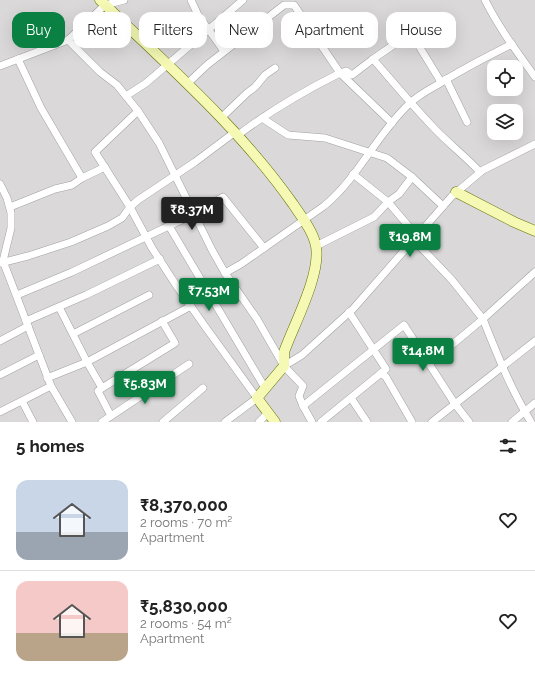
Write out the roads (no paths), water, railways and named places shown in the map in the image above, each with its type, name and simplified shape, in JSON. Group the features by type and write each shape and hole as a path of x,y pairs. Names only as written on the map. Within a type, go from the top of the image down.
{"main road":[{"path":"103,2 221,118 259,159 304,219 312,236 316,246 314,273 284,352 284,366 257,398 275,422"},
{"path":"456,192 514,222 535,231"}],"street":[{"path":"0,66 68,40 103,2 124,0"},
{"path":"191,0 198,14 224,51"},
{"path":"126,96 146,82 243,0"},
{"path":"485,0 491,12 535,77"},
{"path":"187,84 224,51 284,5 294,5 340,73 392,123"},
{"path":"1,260 28,256 92,234 122,218 130,207 138,200 236,134 305,91 340,73 346,71 352,74 411,33 444,80 467,122"},
{"path":"68,40 100,72 117,85 138,111 158,143 225,273 257,319 284,366 303,386 299,396 312,422"},
{"path":"225,273 241,264 336,196 392,123 410,103 444,80 512,44"},
{"path":"18,59 42,108 82,178"},
{"path":"373,59 410,103 480,172"},
{"path":"221,118 246,93 256,87 265,75 275,68"},
{"path":"138,111 95,152 130,207 160,259 191,306 257,398 225,422"},
{"path":"262,118 288,135 325,138 387,158 412,177 443,206"},
{"path":"284,366 302,355 350,312 456,192 480,172 535,144"},
{"path":"10,207 55,189 72,185 82,178 105,167"},
{"path":"353,174 388,202 415,238 452,280 483,319 502,367 531,422"},
{"path":"316,246 374,216 388,202 399,194 412,177"},
{"path":"0,184 11,213 11,228 1,260 17,295 47,378 72,422"},
{"path":"17,295 72,272 146,237 194,214 223,197 264,248"},
{"path":"169,226 265,388"},
{"path":"0,341 27,323 160,259"},
{"path":"429,364 483,319 535,272"},
{"path":"73,334 149,295"},
{"path":"47,378 87,362 191,306"},
{"path":"59,307 102,388"},
{"path":"321,422 386,369 350,312"},
{"path":"111,416 98,391 174,343 162,321"},
{"path":"303,406 404,325 455,404 469,422"},
{"path":"432,422 535,341"},
{"path":"0,375 39,355"},
{"path":"102,422 189,364"},
{"path":"381,373 386,377 412,422"},
{"path":"0,412 51,386"},
{"path":"163,422 203,388"},
{"path":"351,398 367,422"},
{"path":"22,401 34,422"},
{"path":"512,422 535,403"},
{"path":"259,422 268,412"}]}
